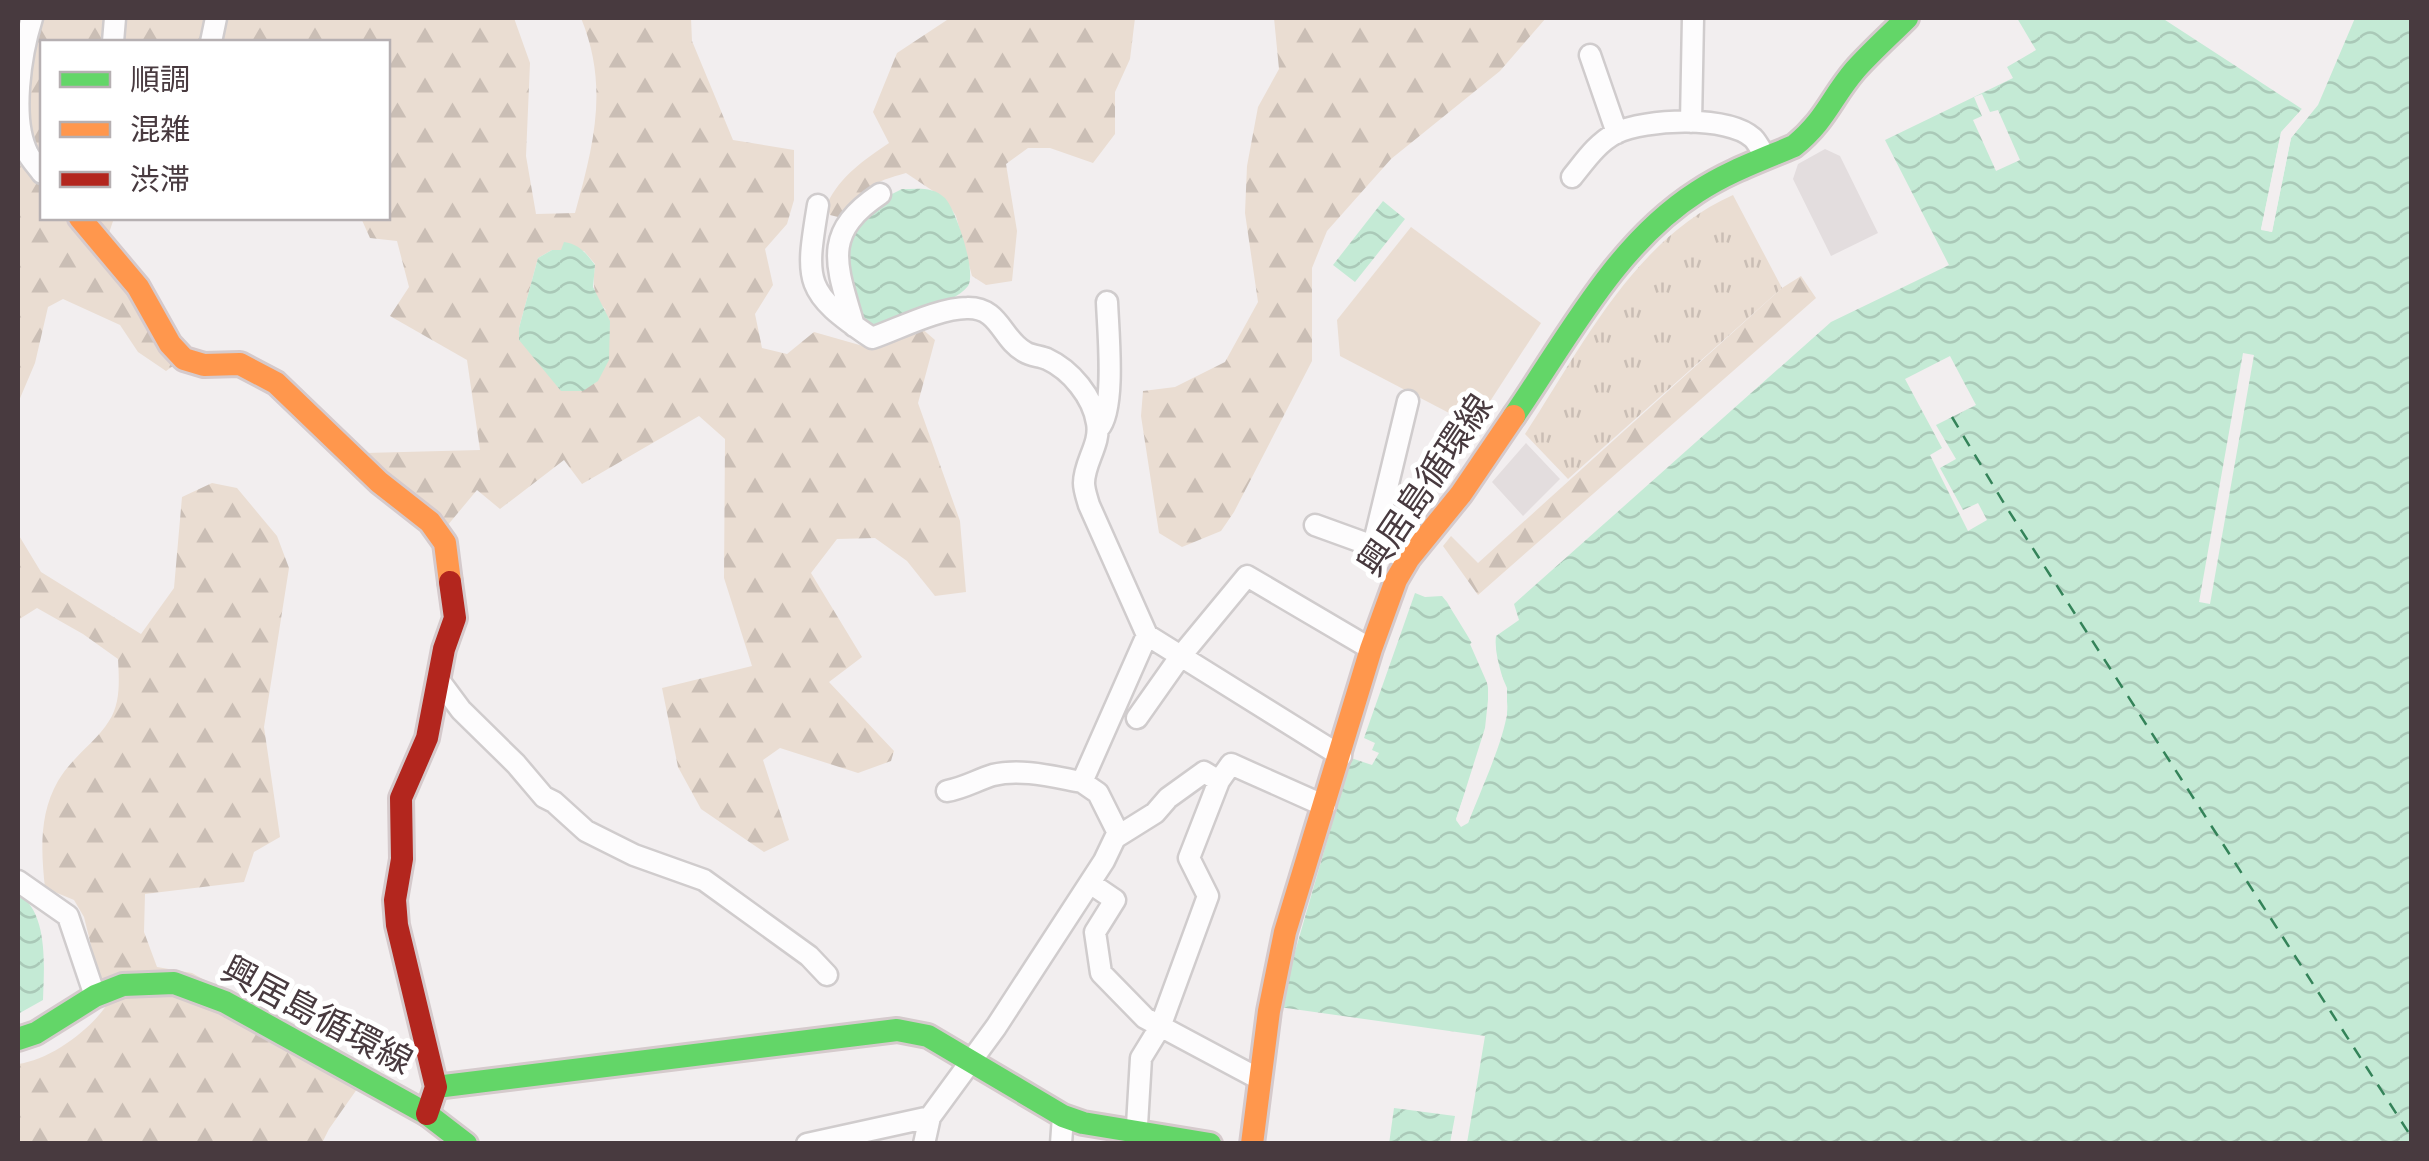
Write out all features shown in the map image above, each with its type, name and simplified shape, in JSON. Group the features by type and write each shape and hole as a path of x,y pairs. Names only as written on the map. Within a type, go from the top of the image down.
{"street":[{"path":"32,18 20,78 20,122 27,152 40,171"},
{"path":"1691,122 1692,18"},
{"name":"興居島循環線","path":"1252,1144 1268,1011 1285,932 1371,648 1396,580 1461,494 1613,272 1648,230 1696,192 1808,135 1828,113 1852,72 1907,18"},
{"path":"1590,54 1617,133"},
{"path":"1572,177 1596,147 1617,133 1648,124 1691,122 1731,127 1752,138 1766,158"},
{"path":"854,326 836,248 845,227 862,206 880,194"},
{"path":"818,205 809,261 816,290 826,305 872,338 950,311 984,310 996,318 1022,351 1066,370 1094,411 1098,429"},
{"path":"82,220 138,286 170,344 184,359 204,364 240,364 276,383 380,482 430,522 445,543 454,618 427,738 400,798 402,859 395,900 397,925 436,1087 427,1114"},
{"path":"1108,302 1108,392 1104,422 1098,429 1084,484 1089,505 1147,634 1341,756"},
{"path":"1373,546 1408,401"},
{"path":"1315,525 1409,558"},
{"path":"1137,718 1180,656 1247,576 1371,648"},
{"path":"1082,782 1147,634"},
{"path":"438,680 544,798 554,802 586,831 634,855 704,880 809,956 826,974"},
{"path":"1136,1137 1141,1058 1160,1027 1208,896 1190,858 1219,781 1231,764 1324,806"},
{"path":"924,1144 930,1116 972,1062 1119,835 1156,813 1168,798 1204,772 1219,781"},
{"path":"947,790 965,788 1000,774 1033,774 1082,782 1098,793 1119,835"},
{"path":"18,882 68,916 95,996"},
{"path":"1090,883 1115,900 1095,932 1100,973 1145,1018 1261,1080"},
{"name":"興居島循環線","path":"18,1039 36,1033 95,996 123,985 174,983 225,1002 427,1114 466,1144"},
{"path":"436,1087 896,1030 928,1036 1063,1116 1136,1137 1210,1144"},
{"path":"806,1144 930,1116"},
{"path":"1061,1144 1063,1116"}],"green space":[{"path":"18,18 514,18 530,63 526,156 536,214 575,213 588,163 596,115 595,67 581,18 691,18 692,41 733,140 794,150 794,200 787,224 765,249 773,285 755,314 762,348 787,354 814,332 863,346 920,327 935,340 918,403 960,521 966,592 935,596 907,561 875,538 837,539 811,573 862,657 829,682 894,751 891,761 858,773 780,748 763,760 789,840 764,852 701,809 678,767 662,688 752,666 724,578 725,439 699,416 582,484 564,460 500,509 477,490 447,526 365,453 480,450 467,360 390,316 409,287 397,241 370,238 362,220 390,220 390,40 40,40 40,220 113,220 102,254 176,364 166,371 138,352 120,325 63,299 48,307 35,363 18,403","holes":["552,250 584,251 595,264 596,294 606,310 519,340 538,258"]},
{"path":"950,18 1135,18 1130,59 1115,92 1115,134 1093,163 1050,148 1028,148 1006,164 1017,231 1012,281 986,285 972,276 956,216 945,199 906,173 868,188 842,218 830,215 827,204 846,177 889,143 873,112 897,53"},
{"path":"1274,18 1546,18 1500,71 1391,159 1327,231 1312,268 1312,361 1221,531 1182,547 1159,533 1141,416 1143,391 1175,387 1225,362 1258,302 1245,213 1247,166 1258,107 1279,69"},
{"path":"1733,195 1782,288 1568,479 1525,434 1613,298 1639,267 1698,214"},
{"path":"1411,227 1541,323 1474,426 1340,356 1337,320"},
{"path":"1801,276 1816,298 1478,595 1443,546 1451,536 1478,563 1782,288"},
{"path":"212,483 237,488 277,536 289,568 264,727 280,837 254,852 244,882 145,894 144,932 157,967 192,973 369,1072 322,1143 18,1143 18,1064 42,1057 67,1043 106,1006 84,917 74,900 45,888 43,833 47,806 58,781 109,721 116,707 119,683 118,659 83,634 37,608 18,620 18,534 41,572 141,634 174,588 182,497"}],"shaded area":[{"path":"1825,149 1840,156 1878,233 1831,256 1793,179 1798,164"},
{"path":"1526,443 1560,479 1523,516 1492,482"}],"water":[{"path":"2017,18 2162,18 2302,109 2281,133 2261,229 2272,232 2291,138 2318,105 2355,18 2411,18 2411,1143 1467,1143 1485,1036 1279,1007 1351,758 1372,765 1379,753 1372,750 1375,743 1364,738 1415,593 1442,596 1472,644 1486,677 1489,704 1484,738 1456,819 1468,823 1505,724 1507,703 1496,636 1519,620 1514,604 1831,322 1949,265 1885,140 2013,78 2007,67 2036,50"},
{"path":"902,189 930,190 945,198 964,241 970,279 961,293 950,299 869,328 859,319 842,259 848,237 882,199"},
{"path":"1383,201 1405,219 1355,282 1333,265"},
{"path":"564,242 582,250 595,265 593,287 610,321 609,360 598,381 583,391 561,391 519,340 538,258 561,250"},
{"path":"18,893 28,902 40,927 44,972 43,1000 18,1014"},
{"path":"1394,1108 1455,1116 1450,1143 1389,1144"}],"pier":[{"path":"1982,94 1990,112 1998,110 2020,160 1996,171 1973,120 1982,116 1974,97"},
{"path":"2302,109 2311,113 2291,138 2272,232 2261,230 2281,132"},
{"path":"2243,353 2254,355 2210,604 2199,602"},
{"path":"1950,356 1976,405 1936,425 1956,459 1940,468 1963,510 1978,503 1987,520 1968,531 1930,455 1942,448 1905,379"},
{"path":"1474,641 1493,684 1493,701 1490,729 1463,820 1502,714 1502,688 1493,656 1507,688 1507,715 1468,823 1461,827 1456,820 1485,728 1488,700 1488,685 1470,644"}],"ferry route":[{"path":"1952,417 2412,1138"}],"traffic: fast":[{"path":"1514,416 1595,295 1642,238 1668,213 1708,185 1794,146 1821,118 1855,70 1907,18"},
{"path":"18,1039 36,1033 95,996 123,985 174,983 225,1002 427,1114 466,1144"},
{"path":"436,1087 897,1030 928,1036 1063,1116 1083,1123 1210,1144"}],"traffic: slow":[{"path":"82,220 138,287 170,344 184,359 204,365 240,364 276,383 379,482 430,522 445,543 450,582"},
{"path":"1252,1144 1269,1011 1285,932 1371,649 1396,580 1409,558 1461,494 1514,416"}],"traffic: jam":[{"path":"427,1114 436,1087 397,925 395,900 402,859 401,798 427,738 444,649 455,618 450,582"}]}
